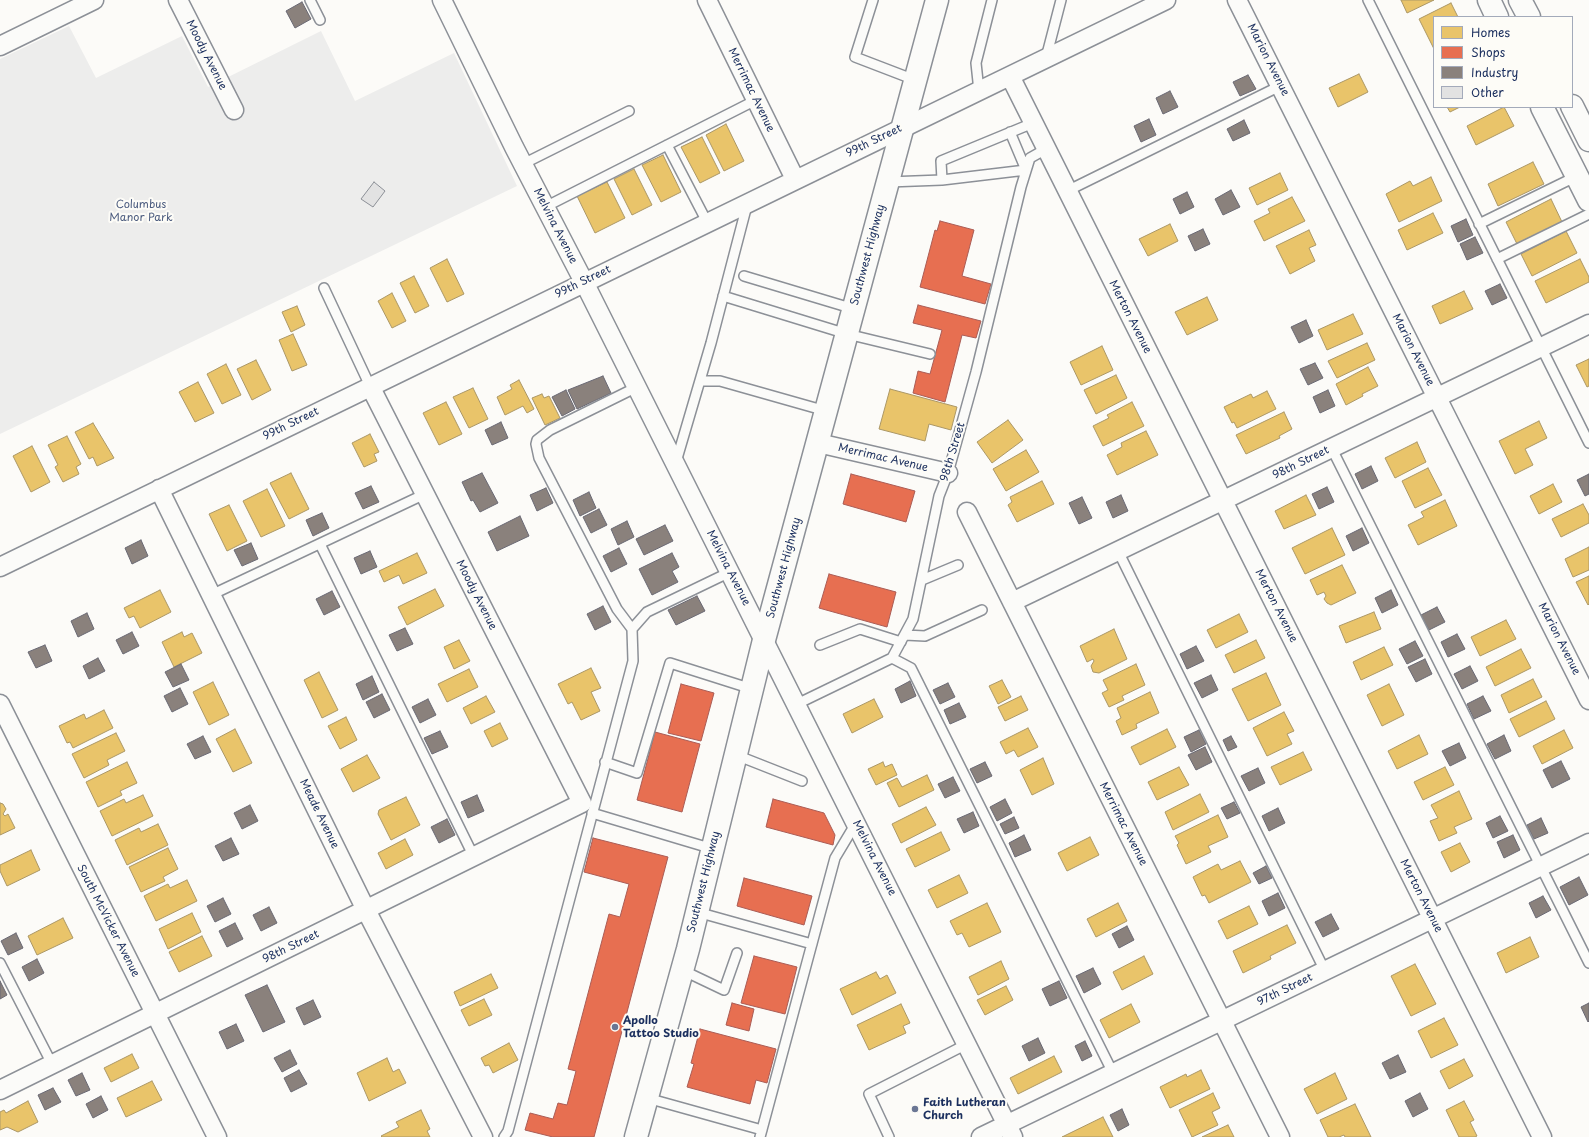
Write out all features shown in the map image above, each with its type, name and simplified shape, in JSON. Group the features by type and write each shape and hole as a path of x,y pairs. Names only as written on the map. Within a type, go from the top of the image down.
{"main road":[{"name":"Southwest Highway","path":"636,1137 697,912 764,640 937,0"},
{"path":"1489,0 1497,16"},
{"path":"1520,0 1528,16"},
{"path":"1543,108 1589,200"},
{"path":"1573,108 1589,140"}],"street":[{"path":"0,46 94,0"},
{"name":"Moody Avenue","path":"178,0 234,110"},
{"name":"Melvina Avenue","path":"442,0 523,164 797,704 1010,1131"},
{"name":"Merrimac Avenue","path":"707,0 795,179"},
{"name":"99th Street","path":"0,567 747,202 1166,0"},
{"name":"Marion Avenue","path":"1237,0 1589,700"},
{"name":"Merton Avenue","path":"1010,76 1542,1137"},
{"name":"98th Street","path":"1012,602 1589,324"},
{"name":"Moody Avenue","path":"370,386 587,808"},
{"name":"Merrimac Avenue","path":"818,443 948,473"},
{"name":"Meade Avenue","path":"159,489 366,910 483,1137"},
{"name":"Merrimac Avenue","path":"967,512 1280,1137"},
{"name":"South McVicker Avenue","path":"0,704 217,1137"},
{"name":"98th Street","path":"0,1090 474,857 587,808"},
{"name":"97th Street","path":"980,1137 1010,1131 1113,1073 1589,843"}],"lane":[{"path":"310,0 320,20"},
{"path":"873,0 855,57 916,80"},
{"path":"979,91 976,63 992,0"},
{"path":"1046,58 1060,0"},
{"path":"1368,0 1589,443"},
{"path":"1067,191 1280,86"},
{"path":"545,207 756,100"},
{"path":"523,164 629,111"},
{"path":"942,180 941,161 1033,123"},
{"path":"888,182 942,180 1026,170 1010,132"},
{"path":"667,145 707,222"},
{"name":"98th Street","path":"892,658 913,618 939,496 948,473 1026,170 1030,158 1046,149"},
{"path":"1479,224 1577,176"},
{"path":"675,464 700,381 747,202"},
{"path":"1496,259 1589,214"},
{"path":"744,276 854,309"},
{"path":"324,288 370,386"},
{"path":"723,296 847,334 930,354"},
{"path":"700,381 720,381 826,411"},
{"path":"516,1137 506,1134 587,808 605,762 633,661 632,629 617,609 539,458 536,444 537,440 550,430 637,387"},
{"path":"1332,448 1589,963"},
{"path":"211,595 425,494"},
{"path":"320,544 474,857"},
{"path":"1118,551 1325,971"},
{"path":"922,580 958,565"},
{"path":"632,629 647,612 730,572"},
{"path":"820,645 860,629 903,638 925,636 982,610"},
{"path":"797,704 892,658 911,668 1113,1073"},
{"path":"605,762 637,773 670,663 752,689"},
{"path":"736,755 802,781"},
{"path":"587,808 713,849"},
{"path":"646,1098 761,1133 835,858 856,823"},
{"path":"697,912 812,944"},
{"path":"682,970 724,990 737,953"},
{"path":"0,963 52,1064"},
{"path":"889,1137 869,1094 967,1044"}],"green space":[{"name":"Columbus Manor Park","path":"69,26 96,78 182,36 208,87 321,31 355,101 454,53 517,186 0,434 0,59"}],"building: Homes":[{"path":"1401,0 1434,0 1407,13"},
{"path":"1451,3 1458,16 1433,16 1433,47 1419,19"},
{"path":"1359,74 1368,92 1338,107 1329,88"},
{"path":"1448,108 1458,108 1450,112"},
{"path":"1505,108 1514,126 1476,145 1467,126"},
{"path":"726,124 744,161 724,171 706,135"},
{"path":"702,137 720,173 700,183 681,147"},
{"path":"663,155 681,192 661,202 642,165"},
{"path":"1533,162 1544,184 1498,206 1488,184"},
{"path":"634,169 652,205 632,215 614,179"},
{"path":"1280,173 1288,190 1257,205 1249,188"},
{"path":"1431,177 1442,201 1399,222 1386,194 1410,181 1413,186"},
{"path":"607,182 625,218 595,233 577,196"},
{"path":"1292,197 1305,221 1264,241 1254,221 1270,213 1268,209"},
{"path":"1551,199 1562,222 1517,244 1506,222"},
{"path":"1433,213 1443,233 1407,250 1398,230"},
{"path":"1170,224 1178,241 1148,256 1139,239"},
{"path":"1309,230 1316,245 1309,248 1315,261 1290,274 1276,246"},
{"path":"1566,231 1577,253 1532,276 1521,254"},
{"path":"447,259 464,294 447,302 430,268"},
{"path":"1580,259 1589,277 1589,282 1546,303 1535,281"},
{"path":"414,276 429,306 415,313 400,283"},
{"path":"1464,291 1473,309 1440,324 1432,306"},
{"path":"392,293 406,321 392,328 378,301"},
{"path":"1207,297 1218,320 1187,335 1175,312"},
{"path":"297,306 305,325 291,332 282,312"},
{"path":"1353,314 1363,334 1327,350 1318,330"},
{"path":"293,334 307,365 292,371 279,340"},
{"path":"1367,343 1375,360 1337,378 1328,361"},
{"path":"1102,346 1113,370 1081,385 1070,362"},
{"path":"1589,359 1589,386 1587,387 1576,365"},
{"path":"256,360 271,390 252,400 237,369"},
{"path":"226,364 241,395 222,404 207,374"},
{"path":"1368,367 1378,386 1362,394 1363,396 1346,405 1336,384"},
{"path":"1116,375 1127,398 1096,414 1084,390"},
{"path":"519,380 534,409 527,413 523,406 505,415 497,397 512,389 510,385"},
{"path":"198,382 214,413 195,422 179,392"},
{"path":"473,388 488,419 469,428 453,397"},
{"path":"890,389 957,407 951,430 929,424 925,441 879,429"},
{"path":"1267,391 1276,409 1237,428 1234,422 1232,423 1224,407 1251,394 1253,398"},
{"path":"542,394 544,398 549,396 560,418 545,425 532,398"},
{"path":"446,402 462,434 439,445 423,413"},
{"path":"1132,402 1144,426 1103,446 1093,426 1109,418 1107,415"},
{"path":"1284,412 1292,429 1279,436 1280,438 1246,454 1236,435"},
{"path":"1008,420 1023,440 992,463 977,442"},
{"path":"1539,421 1547,438 1525,449 1533,465 1515,474 1499,441"},
{"path":"93,423 114,458 97,466 93,457 89,459 75,432"},
{"path":"1146,431 1158,455 1117,475 1107,455 1122,447 1121,443"},
{"path":"370,434 379,452 374,454 377,461 364,467 352,443"},
{"path":"67,436 81,464 76,467 79,474 63,482 55,467 58,465 48,445"},
{"path":"1417,442 1426,462 1395,478 1385,458"},
{"path":"32,446 50,482 31,492 13,456"},
{"path":"1026,450 1039,472 1006,491 993,469"},
{"path":"1428,468 1442,495 1415,508 1402,481"},
{"path":"291,473 309,509 289,519 270,483"},
{"path":"1042,481 1054,504 1017,522 1008,505 1012,502 1010,497"},
{"path":"1553,484 1562,502 1539,514 1530,496"},
{"path":"267,489 285,526 261,537 243,501"},
{"path":"1306,495 1316,515 1284,529 1275,511"},
{"path":"1445,500 1457,526 1418,545 1408,525 1424,517 1421,512"},
{"path":"1583,504 1589,515 1589,523 1561,537 1552,519"},
{"path":"229,505 247,541 227,551 209,514"},
{"path":"1332,528 1345,555 1305,574 1292,548"},
{"path":"1589,547 1589,570 1573,577 1565,559"},
{"path":"417,553 427,573 403,584 399,575 384,582 379,571"},
{"path":"1342,565 1356,593 1331,605 1324,599 1326,596 1324,592 1317,595 1310,580"},
{"path":"1589,576 1589,604 1588,605 1576,582"},
{"path":"435,589 444,606 407,625 398,607"},
{"path":"160,590 171,612 140,628 134,616 129,618 124,608"},
{"path":"1374,612 1381,629 1346,643 1339,626"},
{"path":"1239,614 1248,632 1216,648 1207,630"},
{"path":"1506,620 1516,639 1480,656 1471,637"},
{"path":"1114,629 1127,659 1099,673 1093,672 1091,666 1094,661 1093,659 1087,662 1080,646"},
{"path":"182,632 184,637 192,633 202,653 174,667 162,642"},
{"path":"459,640 470,661 454,669 444,647"},
{"path":"1256,640 1265,658 1234,673 1225,655"},
{"path":"1384,647 1393,665 1361,680 1353,662"},
{"path":"1521,649 1531,668 1495,686 1486,667"},
{"path":"1136,664 1145,685 1122,696 1124,700 1109,707 1102,693 1108,690 1103,680"},
{"path":"591,668 601,688 591,692 600,711 581,720 572,702 568,704 558,684"},
{"path":"469,669 478,687 447,702 438,684"},
{"path":"319,672 338,710 322,718 304,680"},
{"path":"1266,673 1281,705 1248,721 1232,689"},
{"path":"1533,679 1542,697 1509,713 1501,695"},
{"path":"1002,680 1011,697 998,704 989,686"},
{"path":"213,682 229,715 209,725 193,692"},
{"path":"1389,684 1404,715 1382,726 1367,695"},
{"path":"1150,692 1159,713 1136,724 1137,728 1122,735 1116,721 1121,718 1117,708"},
{"path":"486,696 495,712 471,724 463,708"},
{"path":"1021,696 1028,710 1005,721 998,707"},
{"path":"874,699 883,717 852,733 843,714"},
{"path":"1546,701 1555,719 1519,737 1510,719"},
{"path":"104,710 113,728 73,748 70,742 67,743 59,726 84,714 86,719"},
{"path":"1284,712 1294,731 1287,734 1292,744 1267,756 1253,728"},
{"path":"346,717 357,740 340,749 328,726"},
{"path":"500,723 508,739 492,747 484,731"},
{"path":"1028,728 1038,747 1018,757 1014,750 1006,754 1000,742"},
{"path":"235,729 252,763 233,772 216,739"},
{"path":"1167,729 1176,747 1140,765 1131,747"},
{"path":"1564,730 1573,748 1542,764 1533,746"},
{"path":"116,733 125,751 107,760 109,765 84,778 72,754"},
{"path":"1419,735 1428,754 1397,769 1388,751"},
{"path":"1303,752 1312,770 1280,785 1271,767"},
{"path":"367,755 380,778 353,792 341,769"},
{"path":"1043,758 1054,784 1032,795 1020,770"},
{"path":"127,762 137,783 120,791 122,795 98,807 86,782"},
{"path":"883,762 885,767 892,764 897,775 876,785 868,769"},
{"path":"1179,767 1189,785 1157,800 1148,782"},
{"path":"1445,767 1454,785 1423,800 1414,782"},
{"path":"927,775 934,790 899,807 887,783 897,778 902,787"},
{"path":"1459,791 1472,819 1454,827 1457,833 1439,841 1430,821 1438,818 1431,805"},
{"path":"1200,794 1209,812 1173,830 1165,812"},
{"path":"143,795 153,816 112,836 100,811 124,799 126,803"},
{"path":"406,797 420,825 391,840 378,814 379,810"},
{"path":"0,803 3,804 6,809 3,814 5,816 8,814 15,828 0,835"},
{"path":"926,807 936,825 901,843 892,824"},
{"path":"1218,815 1228,837 1208,846 1211,852 1186,864 1177,845 1179,843 1175,836"},
{"path":"158,824 168,845 127,865 115,840 139,828 141,832"},
{"path":"941,832 950,850 915,867 906,849"},
{"path":"1090,837 1099,855 1067,871 1058,853"},
{"path":"405,839 413,855 386,869 378,853"},
{"path":"1460,843 1470,862 1451,872 1441,852"},
{"path":"168,848 178,869 163,877 165,881 141,892 129,867"},
{"path":"31,850 40,870 7,886 0,871 0,865"},
{"path":"1240,861 1251,882 1209,903 1205,895 1202,896 1193,877 1218,864 1221,870"},
{"path":"959,875 968,893 937,908 928,890"},
{"path":"187,880 197,901 156,921 144,896 168,884 170,888"},
{"path":"987,903 1001,932 969,947 962,933 957,935 950,921"},
{"path":"1118,903 1127,921 1096,937 1087,919"},
{"path":"1249,906 1258,924 1227,939 1218,921"},
{"path":"192,913 201,932 168,949 159,929"},
{"path":"63,918 73,938 37,955 28,936"},
{"path":"1287,925 1296,943 1270,956 1271,959 1243,973 1233,951"},
{"path":"202,936 212,956 179,972 169,952"},
{"path":"1530,937 1539,957 1506,973 1497,953"},
{"path":"1144,956 1153,974 1122,990 1113,972"},
{"path":"1001,961 1009,979 978,995 969,977"},
{"path":"1415,964 1436,1004 1411,1016 1391,976"},
{"path":"876,972 880,979 887,975 896,993 852,1015 840,989"},
{"path":"491,974 498,988 460,1006 454,992"},
{"path":"1006,986 1013,1000 985,1015 977,1000"},
{"path":"484,999 492,1015 469,1026 461,1010"},
{"path":"901,1004 910,1023 903,1026 906,1033 869,1050 857,1025"},
{"path":"1131,1004 1140,1022 1109,1038 1100,1020"},
{"path":"1444,1018 1458,1045 1431,1058 1418,1031"},
{"path":"509,1043 518,1060 493,1073 489,1065 485,1066 481,1058"},
{"path":"132,1054 139,1068 111,1082 104,1068"},
{"path":"1054,1056 1062,1072 1018,1094 1010,1078"},
{"path":"387,1058 393,1072 399,1069 406,1083 369,1101 357,1073"},
{"path":"1464,1059 1473,1076 1449,1089 1440,1071"},
{"path":"1201,1070 1210,1089 1170,1108 1160,1087 1186,1074 1187,1077"},
{"path":"1335,1073 1347,1099 1317,1114 1304,1089"},
{"path":"152,1081 162,1100 126,1117 117,1098"},
{"path":"1213,1093 1220,1108 1212,1112 1218,1125 1192,1137 1179,1110"},
{"path":"28,1101 38,1122 18,1132 7,1127 0,1130 0,1112 4,1110 6,1113"},
{"path":"1464,1101 1474,1120 1470,1122 1477,1136 1475,1137 1459,1137 1446,1110"},
{"path":"1355,1104 1371,1137 1345,1137 1344,1135 1339,1137 1328,1137 1320,1120"},
{"path":"421,1110 430,1129 427,1131 430,1137 381,1136 399,1127 396,1122"},
{"path":"1103,1117 1113,1137 1062,1137"},
{"path":"1228,1125 1234,1137 1202,1137"}],"building: Shops":[{"path":"940,221 974,230 962,276 991,284 985,304 920,287 935,230 937,231"},
{"path":"918,305 981,321 976,338 962,335 945,402 913,393 918,371 930,374 942,330 913,323"},
{"path":"851,474 915,491 906,522 843,504"},
{"path":"829,574 896,592 887,627 819,608"},
{"path":"681,684 714,693 701,741 668,733"},
{"path":"655,732 700,744 682,812 637,800"},
{"path":"773,799 824,813 835,835 833,845 766,827"},
{"path":"593,838 668,857 594,1137 553,1137 525,1130 530,1113 553,1119 558,1103 567,1105 576,1071 568,1069 609,914 620,917 629,884 584,872"},
{"path":"744,878 812,896 804,925 737,906"},
{"path":"754,956 797,967 785,1014 741,1003"},
{"path":"732,1003 754,1009 749,1031 726,1025"},
{"path":"700,1029 776,1049 767,1083 756,1080 750,1104 687,1087 694,1064 691,1063"}],"building: Industry":[{"path":"302,2 311,19 295,28 286,11"},
{"path":"1248,75 1256,89 1240,96 1233,82"},
{"path":"1170,91 1178,107 1163,114 1156,98"},
{"path":"1149,119 1156,135 1141,142 1134,126"},
{"path":"1244,120 1250,133 1233,141 1227,129"},
{"path":"1231,190 1240,207 1223,215 1215,199"},
{"path":"1187,192 1194,207 1180,214 1173,199"},
{"path":"1466,219 1473,235 1458,242 1451,226"},
{"path":"1203,229 1210,244 1195,251 1188,236"},
{"path":"1475,237 1483,253 1467,260 1460,244"},
{"path":"1500,284 1507,298 1492,305 1485,291"},
{"path":"1306,320 1313,336 1299,343 1291,327"},
{"path":"1315,363 1323,378 1308,385 1300,369"},
{"path":"603,376 611,393 577,409 568,390"},
{"path":"566,390 575,409 562,416 552,397"},
{"path":"1328,390 1335,406 1320,413 1313,397"},
{"path":"501,422 508,438 492,445 485,430"},
{"path":"1371,466 1378,481 1362,489 1355,474"},
{"path":"482,473 498,503 480,512 473,500 471,501 462,482"},
{"path":"1589,474 1589,494 1585,496 1577,480"},
{"path":"371,486 379,502 363,509 355,493"},
{"path":"1327,487 1334,502 1319,509 1312,494"},
{"path":"546,488 553,503 537,511 530,495"},
{"path":"589,492 596,508 580,516 573,500"},
{"path":"1121,495 1128,511 1113,518 1106,502"},
{"path":"1082,497 1092,518 1079,524 1069,503"},
{"path":"599,509 607,525 591,533 583,517"},
{"path":"322,513 329,528 313,536 306,520"},
{"path":"520,516 529,536 497,551 488,532"},
{"path":"627,521 634,537 618,545 611,529"},
{"path":"665,525 673,541 644,555 636,539"},
{"path":"1362,528 1369,543 1353,551 1346,536"},
{"path":"141,540 148,556 132,564 125,548"},
{"path":"251,543 258,559 242,566 234,550"},
{"path":"619,548 627,564 611,572 603,556"},
{"path":"370,551 377,567 361,574 354,558"},
{"path":"672,553 679,567 672,571 678,582 652,595 639,569"},
{"path":"1391,590 1398,605 1382,613 1375,598"},
{"path":"332,591 340,607 324,615 316,599"},
{"path":"697,596 705,611 676,625 668,610"},
{"path":"603,606 611,622 595,630 587,614"},
{"path":"1437,607 1445,622 1429,630 1421,615"},
{"path":"87,613 94,629 78,637 71,621"},
{"path":"405,628 413,644 397,651 389,635"},
{"path":"132,632 139,646 123,654 116,640"},
{"path":"1457,634 1465,649 1448,657 1441,642"},
{"path":"1415,641 1423,656 1407,664 1399,649"},
{"path":"45,645 52,661 36,668 28,652"},
{"path":"1196,646 1204,661 1187,669 1180,654"},
{"path":"98,658 105,671 89,679 83,666"},
{"path":"1425,659 1432,674 1416,682 1408,667"},
{"path":"181,664 189,680 173,687 165,672"},
{"path":"1470,666 1478,681 1462,689 1454,674"},
{"path":"1211,675 1218,690 1202,698 1194,683"},
{"path":"372,676 379,692 363,700 356,684"},
{"path":"910,681 916,696 901,703 895,689"},
{"path":"948,683 955,697 940,704 933,690"},
{"path":"180,688 188,704 172,712 164,696"},
{"path":"382,694 390,710 374,718 366,702"},
{"path":"1483,696 1491,711 1474,719 1467,704"},
{"path":"428,699 436,715 420,723 412,707"},
{"path":"959,703 966,717 950,724 944,710"},
{"path":"1199,730 1206,744 1191,752 1184,737"},
{"path":"440,731 448,747 432,754 424,738"},
{"path":"1504,735 1511,751 1495,759 1487,744"},
{"path":"203,736 211,752 195,759 187,744"},
{"path":"1231,736 1237,747 1228,751 1223,740"},
{"path":"1459,743 1466,758 1450,766 1442,751"},
{"path":"1205,747 1212,762 1196,770 1188,755"},
{"path":"1561,761 1570,779 1552,788 1543,770"},
{"path":"985,762 992,776 977,783 970,769"},
{"path":"1258,768 1265,783 1249,791 1241,776"},
{"path":"953,777 960,791 945,798 938,784"},
{"path":"477,795 484,811 468,818 461,802"},
{"path":"1005,799 1012,813 997,821 990,807"},
{"path":"1234,802 1240,813 1227,819 1221,808"},
{"path":"250,805 258,821 242,829 234,813"},
{"path":"1278,808 1285,823 1269,831 1262,816"},
{"path":"973,812 979,826 964,833 957,819"},
{"path":"1500,816 1508,831 1493,838 1486,823"},
{"path":"1014,817 1019,828 1005,834 1000,824"},
{"path":"1541,818 1548,833 1534,839 1527,825"},
{"path":"447,819 455,835 439,843 431,827"},
{"path":"1024,835 1031,850 1015,857 1009,843"},
{"path":"1513,835 1520,850 1504,858 1497,842"},
{"path":"231,838 239,854 223,861 215,846"},
{"path":"1266,866 1272,878 1259,884 1253,873"},
{"path":"1579,877 1588,895 1569,905 1560,887"},
{"path":"1278,893 1285,908 1269,916 1262,901"},
{"path":"1543,896 1551,910 1536,918 1529,903"},
{"path":"223,898 231,914 215,922 207,906"},
{"path":"269,907 277,923 261,931 253,915"},
{"path":"1331,914 1339,929 1323,937 1315,922"},
{"path":"235,923 243,939 227,947 219,931"},
{"path":"1127,926 1134,940 1119,948 1112,934"},
{"path":"16,933 23,948 8,955 1,941"},
{"path":"37,959 44,973 29,981 22,967"},
{"path":"1093,968 1101,984 1084,993 1076,976"},
{"path":"0,981 7,995 0,999"},
{"path":"1059,981 1067,998 1050,1006 1042,989"},
{"path":"267,985 285,1022 263,1032 245,995"},
{"path":"313,1000 321,1017 304,1025 296,1008"},
{"path":"1589,1003 1589,1021 1588,1022 1581,1007"},
{"path":"236,1024 244,1041 227,1049 219,1032"},
{"path":"1038,1038 1045,1053 1029,1061 1022,1046"},
{"path":"1085,1041 1092,1056 1082,1061 1075,1046"},
{"path":"290,1050 297,1064 282,1072 274,1058"},
{"path":"1398,1055 1406,1072 1390,1079 1382,1063"},
{"path":"299,1070 307,1084 291,1092 284,1078"},
{"path":"82,1073 90,1090 76,1096 68,1080"},
{"path":"53,1088 61,1102 45,1110 38,1095"},
{"path":"1420,1093 1428,1109 1413,1117 1405,1101"},
{"path":"101,1096 108,1110 93,1118 86,1104"},
{"path":"1122,1109 1129,1125 1118,1131 1110,1115"}],"building: Other":[{"path":"374,182 385,191 373,207 361,199"}],"place":[{"name":"Apollo Tattoo Studio","path":"615,1027"},
{"name":"Faith Lutheran Church","path":"915,1109"}]}
